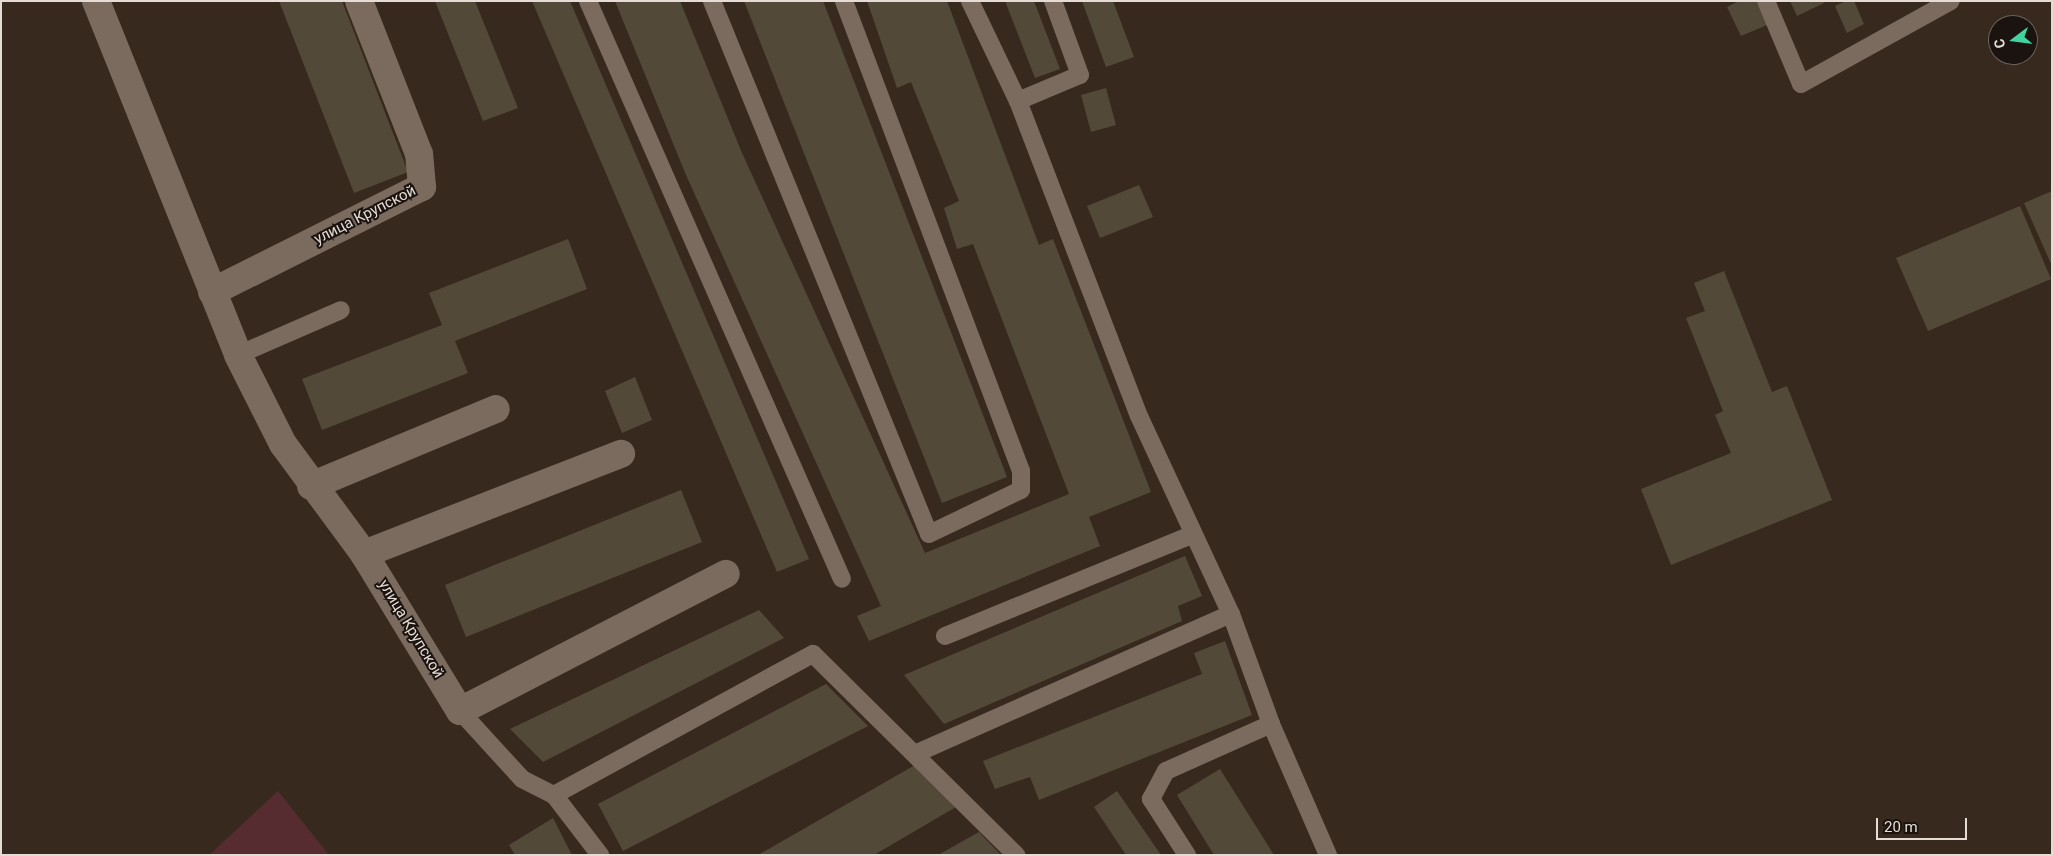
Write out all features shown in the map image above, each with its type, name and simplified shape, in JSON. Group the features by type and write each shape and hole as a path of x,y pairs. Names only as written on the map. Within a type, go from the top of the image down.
{"street":[{"name":"улица Крупской","path":"96,1 238,355 283,444 311,486 364,554 460,711"},
{"name":"улица Крупской","path":"212,292 422,187 418,154 359,1"},
{"path":"311,486 496,409"},
{"path":"364,554 621,454"},
{"path":"460,711 726,574"}],"lane":[{"path":"588,1 842,578"},
{"path":"712,1 928,534 1021,490 1021,471 844,1"},
{"path":"970,1 1018,101 1139,416 1191,535 1231,614 1271,724 1328,855"},
{"path":"1018,101 1080,75 1053,1"},
{"path":"1766,1 1801,84 1951,1"},
{"path":"238,355 341,310"},
{"path":"945,636 1191,535"},
{"path":"917,753 1231,614"},
{"path":"554,794 813,654 917,753 1016,855"},
{"path":"460,711 522,779 554,794 600,855"},
{"path":"1187,855 1151,799 1166,771 1271,724"}],"shaded area":[{"path":"278,791 329,855 209,855"}],"building":[{"path":"279,1 342,1 408,172 354,193"},
{"path":"435,1 475,1 518,108 483,121"},
{"path":"532,1 570,1 809,559 777,572"},
{"path":"615,1 680,1 742,153 925,553 1069,494 973,244 957,249 944,208 959,201 911,82 897,88 867,1 947,1 1039,245 1053,239 1151,492 1089,517 1100,546 869,641 857,616 881,606 686,175"},
{"path":"744,1 823,1 1007,477 942,503"},
{"path":"1005,1 1034,1 1060,69 1035,78"},
{"path":"1082,1 1113,1 1134,57 1106,67"},
{"path":"1739,1 1756,1 1767,25 1741,36 1727,7"},
{"path":"1790,1 1823,1 1824,3 1797,16"},
{"path":"1846,1 1854,1 1864,24 1847,33 1835,6"},
{"path":"1106,88 1116,125 1091,132 1081,95"},
{"path":"1139,185 1153,217 1100,238 1087,206"},
{"path":"2052,191 2052,266 2024,203"},
{"path":"2020,206 2051,279 1928,331 1896,258"},
{"path":"568,239 587,289 455,341 468,373 322,430 302,379 442,325 429,293"},
{"path":"1724,271 1772,392 1787,386 1832,500 1671,565 1641,489 1731,453 1715,415 1723,411 1686,318 1705,311 1694,283"},
{"path":"635,377 652,420 622,433 605,391"},
{"path":"681,490 702,542 466,637 445,585"},
{"path":"1185,556 1202,596 1178,606 1182,621 944,724 904,675"},
{"path":"759,610 784,638 543,762 510,729"},
{"path":"1225,641 1252,715 1039,800 1030,777 995,789 983,761 1202,674 1194,653"},
{"path":"826,684 868,726 623,851 598,804"},
{"path":"915,765 956,807 874,855 758,855"},
{"path":"1220,769 1274,855 1214,855 1177,795"},
{"path":"1117,791 1161,855 1126,855 1094,807"},
{"path":"553,818 572,855 515,855 509,845"},
{"path":"979,832 1001,855 938,855"}]}
